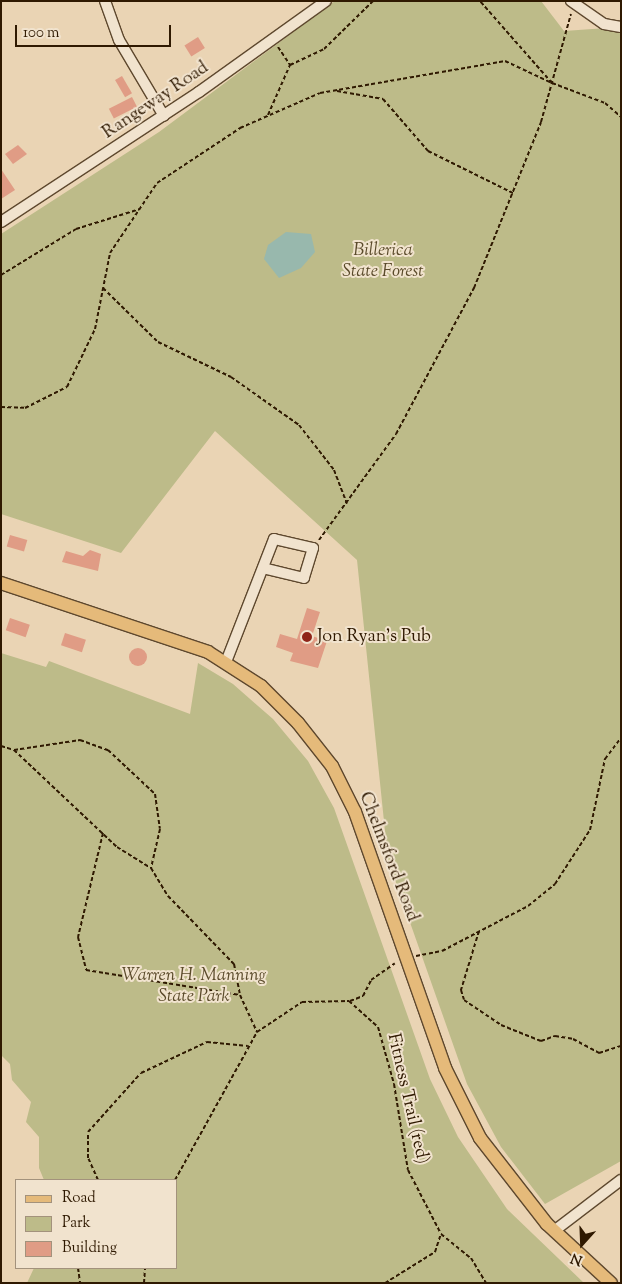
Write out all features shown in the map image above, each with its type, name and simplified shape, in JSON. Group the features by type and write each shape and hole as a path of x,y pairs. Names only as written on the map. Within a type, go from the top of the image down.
{"main road":[{"name":"Chelmsford Road","path":"1,583 178,640 226,662 277,700 332,766 355,812 406,958 466,1114 506,1177 554,1231 611,1283"}],"street":[{"path":"105,1 119,40 164,116"},
{"name":"Rangeway Road","path":"1,222 164,116 326,1"},
{"path":"572,3 604,24 621,28"},
{"path":"226,662 274,539 313,548 304,578 263,568"},
{"path":"554,1231 621,1180"}],"path":[{"path":"268,116 290,66 324,49 372,1"},
{"path":"480,1 552,83"},
{"path":"313,548 348,505 396,434 474,288 513,193 552,83 572,3"},
{"path":"273,40 290,66"},
{"path":"1,407 25,408 67,388 95,329 110,253 157,183 240,128 335,91 505,61 552,83 605,102 621,117"},
{"path":"335,91 383,99 428,151 513,193"},
{"path":"1,275 76,229 140,209"},
{"path":"103,288 158,342 231,377 299,425 334,470 348,505"},
{"path":"176,1179 257,1032 302,1002 350,1001 363,996 371,980 388,965 406,958 442,951 542,897 568,867 596,816 605,760 621,738"},
{"path":"1,746 14,750 80,740 108,750 155,794 160,828 151,868"},
{"path":"14,750 117,847 151,868 168,896 234,964 240,995 257,1032"},
{"path":"103,833 78,937 86,970 240,995"},
{"path":"478,931 461,990 464,1000 501,1024 541,1041 555,1036 573,1039 599,1053 621,1046"},
{"name":"Fitness Trail (red)","path":"350,1001 378,1027 394,1084 408,1170 441,1234 471,1258 486,1283"},
{"path":"98,1179 88,1158 88,1132 141,1073 207,1042 248,1046"},
{"path":"386,1283 435,1252 441,1234"},
{"path":"78,1269 80,1283"},
{"path":"144,1283 145,1269"}],"green space":[{"name":"Billerica State Forest","path":"335,1 541,1 564,31 621,27 621,1161 545,1204 501,1147 467,1084 388,860 357,560 215,431 121,553 1,514 1,234 159,132"},
{"name":"Warren H. Manning State Park","path":"1,653 46,667 49,661 190,714 198,663 233,684 273,719 308,761 334,808 430,1079 458,1137 507,1209 584,1283 27,1283 34,1269 178,1269 178,1179 44,1179 39,1168 39,1137 26,1122 31,1102 12,1080 10,1064 1,1055"}],"water":[{"path":"286,232 311,234 315,252 301,268 279,278 264,259 268,245"}],"building":[{"path":"198,37 205,48 191,57 184,45"},
{"path":"122,76 132,93 125,97 115,80"},
{"path":"132,97 137,107 114,119 109,109"},
{"path":"18,145 27,154 13,164 5,154"},
{"path":"1,169 15,190 1,199"},
{"path":"10,535 27,540 24,551 7,547"},
{"path":"90,550 101,554 98,571 62,562 66,551 83,556"},
{"name":"Jon Ryan's Pub","path":"307,608 320,612 312,636 327,641 318,668 290,661 293,653 276,647 280,634 297,639"},
{"path":"10,618 30,625 26,637 6,630"},
{"path":"65,633 86,640 82,652 61,645"},
{"path":"134,648 142,648 147,653 145,664 134,666 129,661 129,653"}],"place":[{"name":"Jon Ryan's Pub","path":"307,637"}]}
